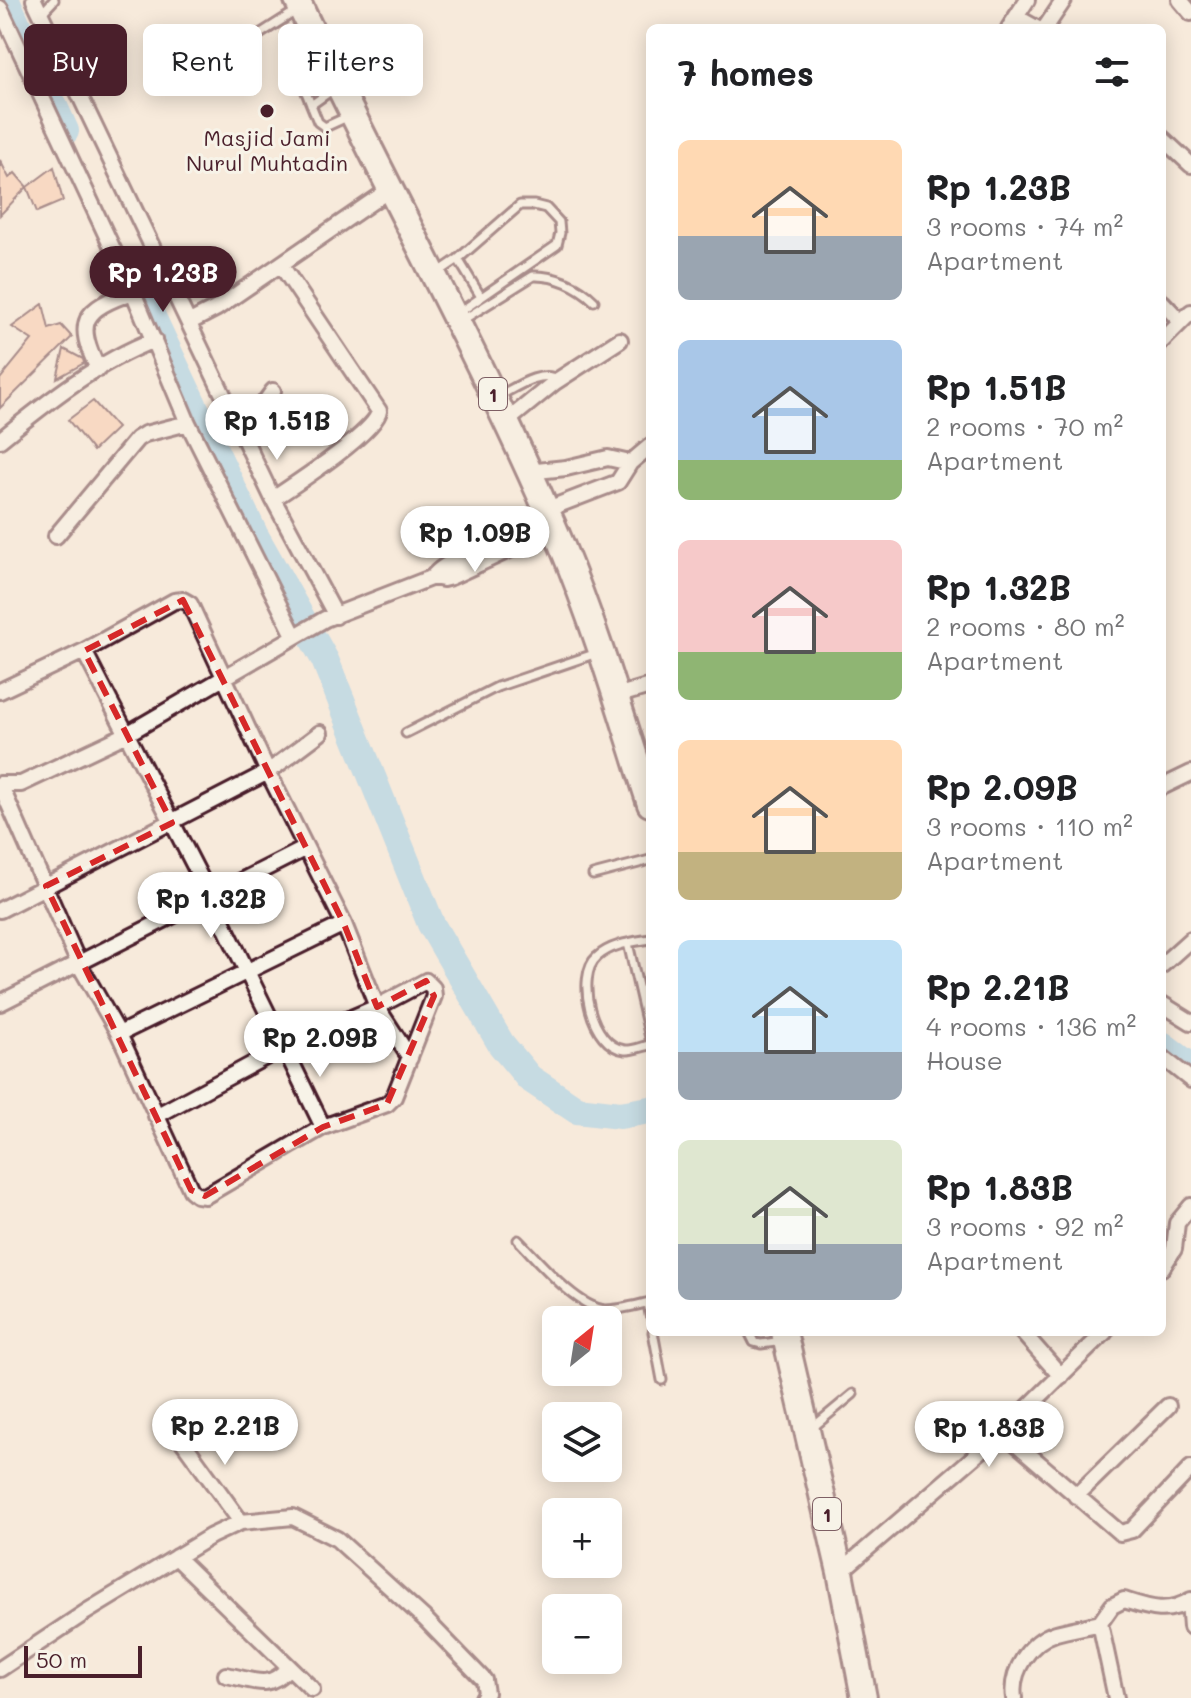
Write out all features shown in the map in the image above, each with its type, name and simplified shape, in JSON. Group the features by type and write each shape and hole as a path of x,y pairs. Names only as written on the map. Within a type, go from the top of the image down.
{"highway":[{"name":"1","path":"299,4 309,24"},
{"name":"1","path":"342,96 457,319 549,520 603,651 646,791"},
{"name":"1","path":"785,1336 840,1572 864,1698"}],"street":[{"path":"34,0 331,618"},
{"path":"1021,23 1027,0"},
{"path":"1048,24 1064,0"},
{"path":"1180,0 1191,13"},
{"path":"0,8 133,292 188,423 300,632"},
{"path":"1166,142 1191,165"},
{"path":"190,322 217,308 389,190"},
{"path":"273,499 366,432 379,417 379,411 281,265"},
{"path":"98,369 86,343 85,322 116,298 133,292"},
{"path":"1166,304 1185,316 1166,337"},
{"path":"0,440 49,401 98,369 154,340"},
{"path":"506,422 558,380 620,340"},
{"path":"238,424 257,413 273,391"},
{"path":"56,536 137,439 188,423"},
{"path":"156,1116 284,1047 377,1007 426,981 433,988 434,996 410,1058 394,1097 387,1104 323,1127 205,1196 197,1195 191,1190 156,1116 119,1034 79,964 46,886 5,804 0,784 21,784 127,734 300,632 433,577 446,565 483,550 501,545 510,548 549,520 618,482 630,463 646,449"},
{"path":"527,472 566,468 608,458 630,463"},
{"path":"0,691 84,651 174,601 183,600 190,604 268,772 344,924 377,1007 410,1058"},
{"path":"84,651 211,898 323,1127"},
{"path":"616,696 646,687"},
{"path":"0,910 268,772 320,733"},
{"path":"1166,785 1191,773"},
{"path":"5,804 21,784"},
{"path":"0,1003 306,848"},
{"path":"119,1034 344,924"},
{"path":"1166,961 1191,939"},
{"path":"1166,1006 1191,1022"},
{"path":"1166,1060 1191,1080"},
{"path":"1166,1262 1174,1249 1177,1223 1191,1206"},
{"path":"1026,1336 1061,1376"},
{"path":"840,1572 1003,1432 1101,1336"},
{"path":"1076,1496 1168,1406"},
{"path":"1003,1432 1116,1531 1124,1534 1132,1530 1191,1468"},
{"path":"178,1435 241,1522"},
{"path":"0,1669 176,1557 241,1522 293,1517 337,1539 469,1662 484,1680 486,1693 483,1698"},
{"path":"176,1557 312,1689"},
{"path":"1014,1698 1014,1679 1034,1645 1054,1634 1100,1623 1112,1606 1124,1600 1156,1610 1174,1609 1190,1601 1191,1627"},
{"path":"1100,1623 1116,1698"},
{"path":"226,1675 268,1683 277,1681 288,1668"}],"lane":[{"path":"41,14 54,0"},
{"path":"262,30 299,4"},
{"path":"307,96 322,127 351,115"},
{"path":"311,105 324,96"},
{"path":"434,276 520,205 546,208 559,222 557,245 481,297 457,319"},
{"path":"458,259 481,297"},
{"path":"457,319 533,276 549,277 565,283 594,301"},
{"path":"495,398 542,376 558,380"},
{"path":"406,733 497,687 603,651"},
{"path":"593,875 646,861"},
{"path":"646,940 616,945 595,958 586,974 594,1025 605,1042 625,1050 646,1046"},
{"path":"628,943 646,1021"},
{"path":"518,1240 562,1284 594,1306 605,1310 646,1303"},
{"path":"654,1336 662,1380"},
{"path":"751,1336 754,1342 761,1344 785,1336"},
{"path":"807,1432 853,1394"}],"highlighted area":[{"path":"183,600 344,924 377,1007 426,981 434,996 387,1104 323,1127 205,1196 191,1190 46,886 172,823 84,651"}],"building":[{"path":"0,160 9,178 15,173 27,187 0,215"},
{"path":"54,167 63,201 37,212 27,187"},
{"path":"43,304 49,329 61,325 72,337 0,408 0,379 32,340 12,327"},
{"path":"64,349 83,359 84,363 57,378"},
{"path":"93,401 117,428 93,451 68,420"}],"waterway":[{"path":"6,0 65,131"},
{"path":"128,266 254,534 325,660 431,924 501,1044 529,1078 577,1110 620,1115 646,1111"},
{"path":"1166,1048 1191,1067"}],"place":[{"name":"Masjid Jami Nurul Muhtadin","path":"267,111"}]}
